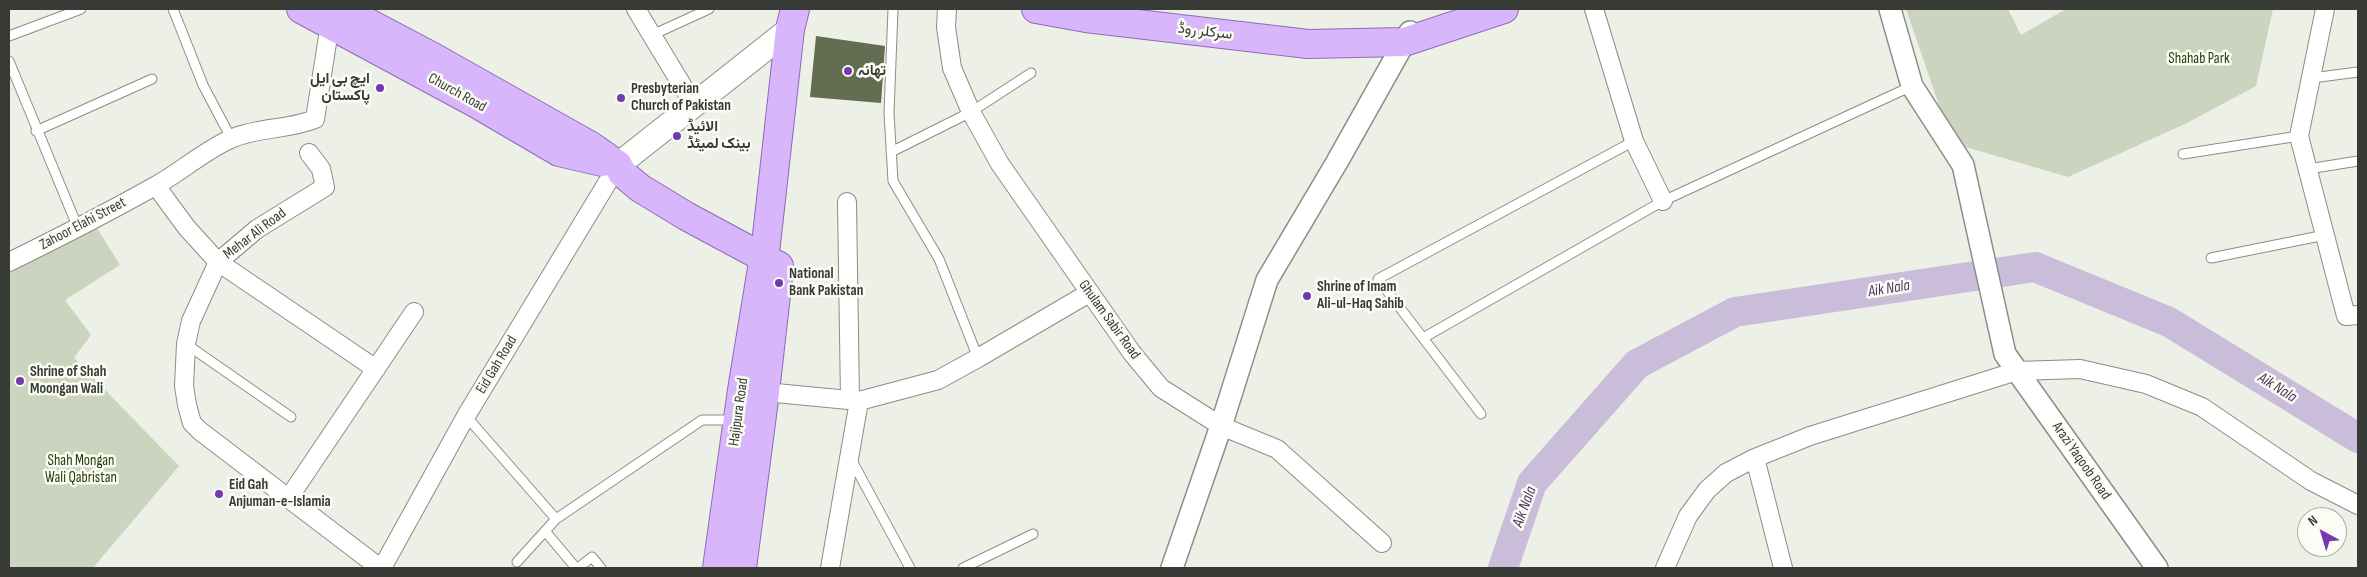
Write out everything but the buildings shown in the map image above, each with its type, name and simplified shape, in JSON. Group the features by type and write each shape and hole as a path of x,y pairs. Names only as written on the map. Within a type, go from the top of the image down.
{"main road":[{"name":"Church Road","path":"301,9 336,16 477,104 559,152 618,165"},
{"path":"771,261 810,9"},
{"name":"سرکلر روڈ","path":"1036,9 1086,18 1308,44 1374,42 1504,9"},
{"name":"سرکلر روڈ","path":"1408,34 1458,9"},
{"path":"771,261 792,19"},
{"path":"771,261 686,216 640,188 622,173 618,165 694,105 792,19"},
{"name":"Hajipura Road","path":"717,568 738,420 754,391 771,261"},
{"path":"742,568 754,391"}],"street":[{"path":"636,9 694,105"},
{"name":"Ghulam Sabir Road","path":"947,9 946,27 952,68 971,112 1000,164 1132,353 1162,388 1221,426 1276,449 1382,543"},
{"path":"1594,9 1634,141 1663,202"},
{"path":"1890,9 1912,86"},
{"path":"2325,9 2299,136 2346,316 2358,315"},
{"path":"231,138 263,131 290,128 315,119 336,16"},
{"path":"1172,568 1221,426 1267,280 1337,162 1408,34"},
{"name":"Arazi Yaqoob Road","path":"1912,86 1963,165 2005,354 2157,568"},
{"name":"Zahoor Elahi Street","path":"9,262 156,186 231,138"},
{"name":"Mehar Ali Road","path":"309,153 321,169 325,187 257,229 218,262 191,321 186,344 184,386 192,422 288,499 381,568"},
{"name":"Eid Gah Road","path":"381,568 466,416 618,165"},
{"path":"156,186 186,228 218,262 376,369"},
{"path":"830,568 850,456 855,401 847,202"},
{"path":"754,391 855,401 938,380 1089,293"},
{"path":"288,499 414,312"},
{"path":"1665,568 1688,516 1707,490 1726,473 1755,458 1810,436 2017,371 2080,369 2146,384 2202,407 2311,481 2358,504"},
{"path":"1755,458 1783,568"}],"lane":[{"path":"9,36 81,9"},
{"path":"173,9 203,85 231,138"},
{"path":"652,35 709,9"},
{"path":"893,9 889,113 893,180 939,259 978,358"},
{"path":"9,60 36,131 78,228"},
{"path":"2312,78 2358,72"},
{"path":"891,152 971,112 1031,74"},
{"path":"36,131 152,78"},
{"path":"1423,338 1663,202 1912,86"},
{"path":"2183,154 2299,136"},
{"path":"1481,414 1378,279 1634,141"},
{"path":"2308,169 2358,161"},
{"path":"2211,258 2325,235"},
{"path":"186,344 291,418"},
{"path":"466,416 556,519"},
{"path":"518,562 556,519 702,420 738,420"},
{"path":"850,456 910,568"},
{"path":"545,531 577,568 592,557 601,568"},
{"path":"963,568 1033,534"}],"green space":[{"name":"Shahab Park","path":"1906,9 2008,9 2021,35 2066,9 2273,9 2256,86 2187,123 2068,177 1952,143"},
{"name":"Shah Mongan Wali Qabristan","path":"92,220 120,265 65,300 91,335 74,358 179,466 93,568 9,568 9,262"}],"waterway":[{"name":"Aik Nala","path":"1503,568 1532,483 1637,364 1735,312 2035,267 2169,322 2358,438"}],"place":[{"name":"تھانہ","path":"848,71"},
{"name":"ایچ بی ایل پاکستان","path":"380,88"},
{"name":"Presbyterian Church of Pakistan","path":"621,98"},
{"name":"الائیڈ بینک لمیٹڈ","path":"677,136"},
{"name":"National Bank Pakistan","path":"779,283"},
{"name":"Shrine of Imam Ali-ul-Haq Sahib","path":"1307,296"},
{"name":"Shrine of Shah Moongan Wali","path":"20,381"},
{"name":"Eid Gah Anjuman-e-Islamia","path":"219,494"}]}
